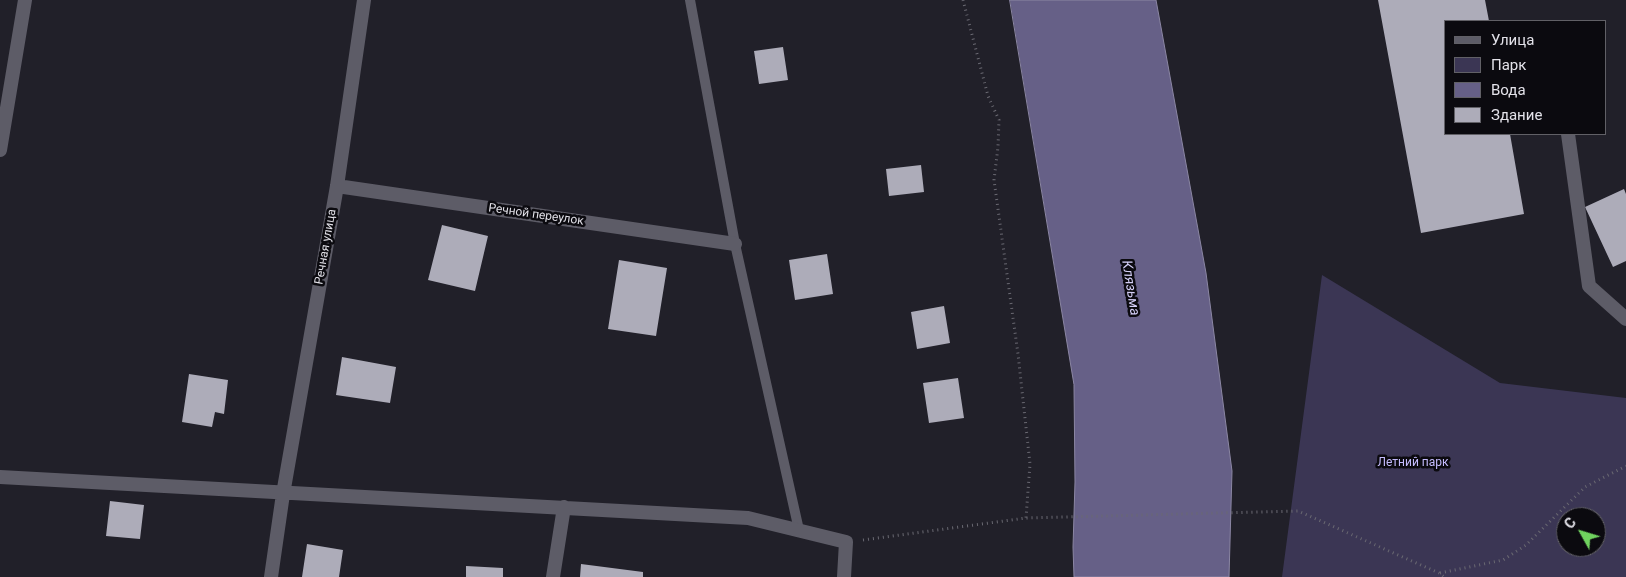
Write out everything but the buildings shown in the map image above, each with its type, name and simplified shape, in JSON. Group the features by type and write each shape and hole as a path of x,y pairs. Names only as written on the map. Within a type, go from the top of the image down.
{"street":[{"path":"0,150 24,0"},
{"name":"Речная улица","path":"271,577 283,494 337,186 364,0"},
{"path":"1568,135 1589,286 1626,319"},
{"name":"Речной переулок","path":"337,186 735,244"},
{"path":"0,477 748,518 846,542 844,577"},
{"path":"553,577 564,507"}],"lane":[{"path":"690,0 735,244 799,530"}],"path":[{"path":"964,0 988,96 1000,120 994,180 1018,354 1030,464 1026,518"},
{"path":"1439,573 1503,560 1526,545 1585,487 1626,466"},
{"path":"846,542 1026,518 1298,511 1439,573 1444,577"}],"green space":[{"name":"Летний парк","path":"1322,275 1500,383 1626,398 1626,577 1282,577"}],"water":[{"name":"Клязьма","path":"1010,0 1156,0 1206,273 1232,471 1229,577 1074,577 1074,385"}]}
